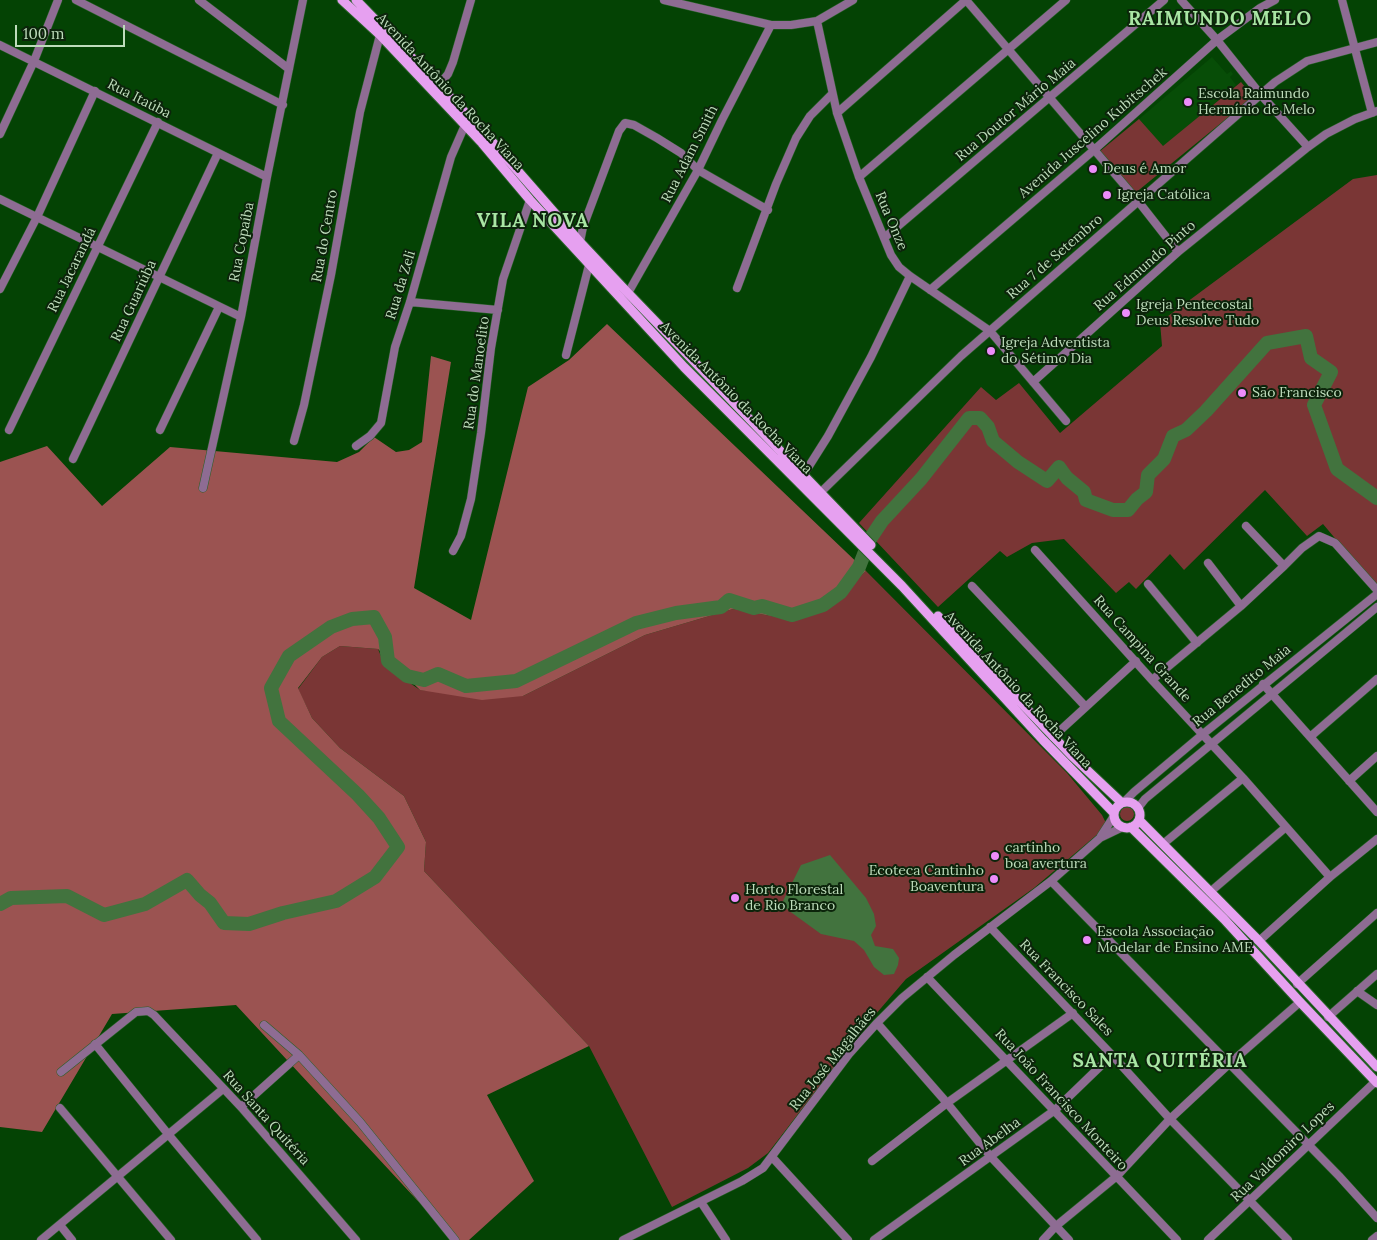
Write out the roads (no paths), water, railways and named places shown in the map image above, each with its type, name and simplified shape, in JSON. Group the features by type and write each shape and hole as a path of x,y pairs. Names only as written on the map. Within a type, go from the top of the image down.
{"main road":[{"name":"Avenida Antônio da Rocha Viana","path":"342,0 380,35 465,125 530,200 684,367 863,541 1099,783 1124,802"},
{"name":"Avenida Antônio da Rocha Viana","path":"356,0 482,130 580,242 804,474 863,541"},
{"name":"Avenida Antônio da Rocha Viana","path":"904,584 1043,740 1114,814"},
{"path":"1139,820 1140,812 1130,802 1118,805 1114,814 1117,823 1127,827 1224,919 1376,1082"},
{"path":"1127,827 1139,820"},
{"path":"1139,820 1259,942 1377,1067"}],"street":[{"path":"0,134 3,120 34,61 58,0"},
{"path":"76,0 283,105"},
{"path":"199,0 289,69"},
{"name":"Rua Copaíba","path":"203,488 241,317 303,0"},
{"path":"439,85 448,74 453,62 471,0"},
{"path":"664,0 771,25 791,25 816,21 853,0"},
{"path":"837,113 966,0 1138,201 1178,252"},
{"path":"859,177 1066,0"},
{"name":"Rua Doutor Mário Maia","path":"884,238 1164,0"},
{"path":"1181,0 1217,40 1261,95 1308,147"},
{"name":"Avenida Juscelino Kubitschek","path":"930,290 1094,150 1217,40 1260,8 1276,0"},
{"path":"1342,0 1374,112"},
{"name":"Rua Onze","path":"816,21 837,113 859,177 891,255 899,267 910,276 990,330 1066,421"},
{"name":"Rua Adam Smith","path":"628,292 698,170 771,25"},
{"name":"Rua do Centro","path":"294,441 304,406 330,283 360,112 380,35"},
{"name":"Rua 7 de Setembro","path":"821,492 961,356 1275,82 1307,61 1377,42"},
{"name":"Rua Itaúba","path":"0,44 267,177"},
{"path":"0,289 37,216 95,91"},
{"path":"737,288 768,210 776,184 796,138 810,116 832,94"},
{"name":"Rua Edmundo Pinto","path":"1033,382 1178,252 1308,147 1326,134 1374,112"},
{"name":"Rua Jacarandá","path":"9,430 158,122"},
{"path":"580,242 583,227 619,131 626,123 634,125 657,138 680,153 698,170 768,210"},
{"name":"Rua da Zeli","path":"356,446 370,436 381,423 395,347 410,302 451,157 465,125"},
{"name":"Rua Guariúba","path":"73,459 218,153"},
{"path":"0,199 241,317"},
{"name":"Rua do Manoelito","path":"453,551 461,536 470,499 481,433 491,348 503,279 530,200"},
{"path":"566,354 589,265"},
{"path":"804,474 828,436 871,357 910,276"},
{"path":"410,302 498,310"},
{"path":"160,430 219,307"},
{"path":"1246,526 1284,566"},
{"path":"1152,680 1241,606 1302,548 1319,536 1335,543 1377,590"},
{"name":"Rua Campina Grande","path":"1035,550 1243,778 1330,877"},
{"path":"1208,563 1241,606"},
{"path":"1148,584 1197,643"},
{"path":"972,586 1085,706"},
{"name":"Rua Benedito Maia","path":"1124,802 1203,734 1377,594"},
{"name":"Rua Benedito Maia","path":"1138,808 1145,799 1211,744 1376,611"},
{"path":"1053,737 1136,661"},
{"path":"1310,737 1377,679"},
{"path":"1264,684 1377,812"},
{"path":"1349,781 1377,756"},
{"path":"1163,844 1243,778"},
{"name":"Rua José Magalhães","path":"622,1240 748,1178 762,1168 849,1054 877,1023 927,977 1051,881 1100,838 1114,814"},
{"name":"Rua José Magalhães","path":"1100,838 1127,827"},
{"path":"1210,892 1286,827"},
{"path":"1259,942 1330,877 1377,839"},
{"path":"1051,881 1308,1144 1377,1218"},
{"path":"1297,984 1377,913"},
{"name":"Rua Francisco Sales","path":"990,927 1073,1013 1170,1119 1288,1240"},
{"path":"1328,1017 1377,974"},
{"name":"Rua João Francisco Monteiro","path":"927,977 1176,1240"},
{"path":"1357,991 1377,1005"},
{"path":"1043,1240 1056,1226 1117,1176 1170,1119 1300,1002"},
{"name":"Rua Santa Quitéria","path":"95,1044 136,1012 148,1011 154,1015 241,1107 356,1240"},
{"path":"872,1161 947,1103 1073,1013"},
{"path":"877,1023 991,1157 1069,1240"},
{"path":"264,1025 299,1055 360,1122 455,1240"},
{"path":"61,1072 95,1044 257,1240"},
{"path":"241,1107 299,1055"},
{"name":"Rua Abelha","path":"874,1240 1054,1110 1112,1055"},
{"name":"Rua Valdomiro Lopes","path":"1208,1240 1376,1082"},
{"path":"41,1240 223,1089"},
{"path":"60,1108 171,1240"},
{"path":"772,1157 848,1240"},
{"path":"701,1202 726,1240"},
{"path":"60,1225 72,1240"},
{"path":"1372,1240 1377,1236"}],"waterway":[{"path":"0,904 11,898 67,896 104,915 145,904 187,880 210,903 224,923 249,924 283,913 336,901 375,877 398,847 379,818 358,795 279,721 271,688 289,656 331,627 352,619 374,617 385,637 388,661 407,676 424,680 438,674 466,686 516,681 636,623 676,613 721,607 729,600 754,608 762,606 792,615 823,605 841,592 859,567 870,539 882,521 921,479 969,418 980,418 988,427 993,441 1018,462 1047,481 1059,467 1067,478 1084,492 1086,500 1113,510 1128,510 1146,492 1148,475 1164,459 1173,436 1186,430 1206,411 1267,343 1306,336 1311,358 1331,372 1314,405 1337,469 1377,498"}],"place":[{"name":"Escola Raimundo Hermínio de Melo","path":"1188,102"},
{"name":"Deus é Amor","path":"1093,169"},
{"name":"Igreja Católica","path":"1107,195"},
{"name":"Igreja Pentecostal Deus Resolve Tudo","path":"1126,313"},
{"name":"Igreja Adventista do Sétimo Dia","path":"991,351"},
{"name":"São Francisco","path":"1242,393"},
{"name":"cartinho boa avertura","path":"995,856"},
{"name":"Ecoteca Cantinho Boaventura","path":"994,879"},
{"name":"Horto Florestal de Rio Branco","path":"735,898"},
{"name":"Escola Associação Modelar de Ensino AME","path":"1087,940"}],"district":[{"name":"RAIMUNDO MELO","path":"1220,20"},
{"name":"VILA NOVA","path":"533,222"},
{"name":"SANTA QUITÉRIA","path":"1160,1062"}]}
